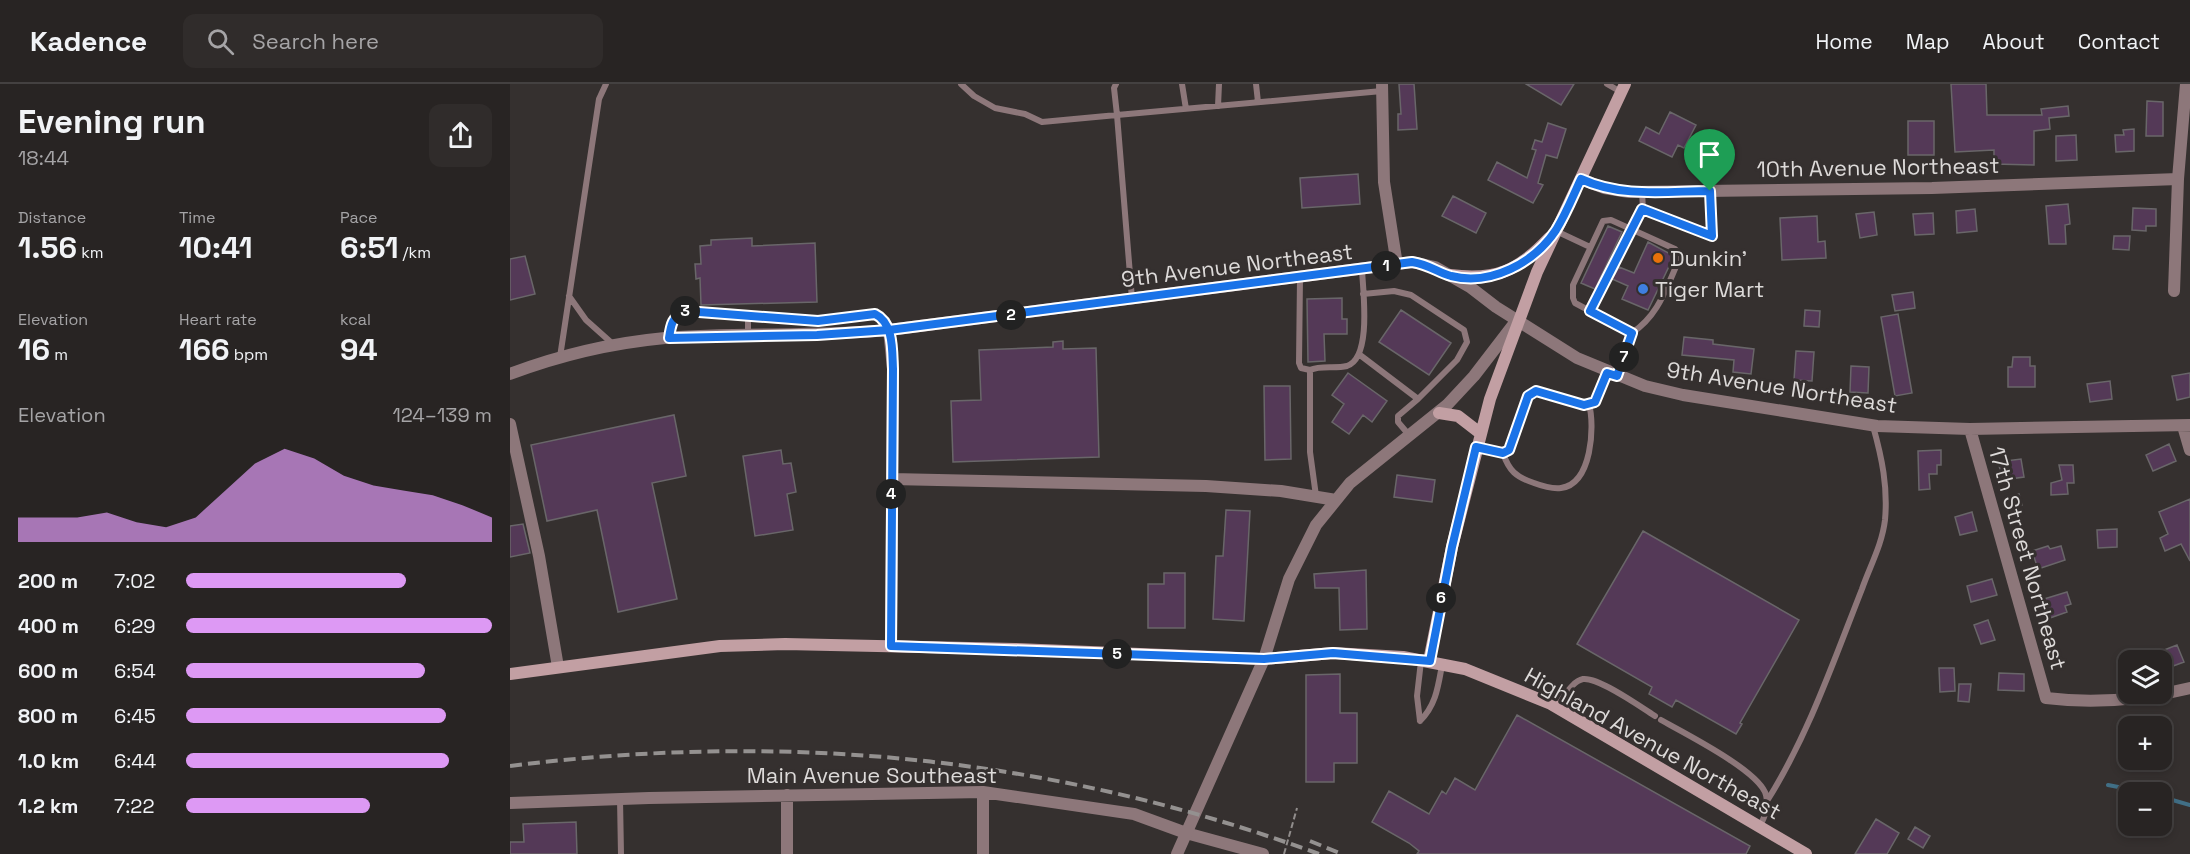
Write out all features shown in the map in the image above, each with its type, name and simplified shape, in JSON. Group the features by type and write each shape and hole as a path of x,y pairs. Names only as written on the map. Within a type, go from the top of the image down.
{"main road":[{"path":"1431,662 1452,547 1476,447 1517,320 1623,88"},
{"path":"1450,275 1474,278 1506,272 1530,258 1556,231"},
{"path":"1439,412 1458,416 1480,433"},
{"name":"Highland Avenue Northeast","path":"510,674 720,646 891,646 1264,659 1333,653 1431,662 1483,675 1556,707 1806,854"}],"street":[{"path":"2174,291 2178,179 2186,84"},
{"path":"1382,88 1384,182 1397,265"},
{"name":"10th Avenue Northeast","path":"1581,179 1604,188 1642,192 1932,188 2178,179"},
{"name":"9th Avenue Northeast","path":"510,374 560,357 614,345 669,338 817,335 889,330 1412,262 1428,264 1450,275 1549,342 1612,375 1683,395 1873,425 1970,429 2186,425"},
{"path":"1177,854 1264,659 1299,554 1316,525 1350,483 1439,412 1474,376 1517,320"},
{"path":"889,330 893,369 891,646"},
{"path":"510,424 539,556 558,667"},
{"path":"2186,425 2190,450"},
{"name":"17th Street Northeast","path":"1970,429 2046,698 2071,701 2137,699 2190,688"},
{"path":"892,479 1206,486 1336,500"},
{"path":"983,792 983,854"},
{"name":"Main Avenue Southeast","path":"510,803 983,792 1134,814 1186,833 1263,854"},
{"path":"787,795 787,854"}],"lane":[{"path":"560,357 599,99 606,84"},
{"path":"961,84 974,96 995,108 1025,114 1042,122 1382,88"},
{"path":"1116,84 1114,88 1132,299"},
{"path":"1182,84 1186,109"},
{"path":"1218,106 1219,84"},
{"path":"1256,84 1258,102"},
{"path":"1607,84 1623,88"},
{"path":"1642,209 1712,236 1710,191"},
{"path":"1590,311 1642,209 1642,192"},
{"path":"1476,447 1503,453 1509,450 1528,396 1536,391 1584,405 1595,402 1612,375 1632,333 1652,317 1680,255 1675,249 1611,220 1605,220 1590,247 1572,290 1575,303 1632,333"},
{"path":"1556,231 1590,247"},
{"path":"1300,278 1299,363 1301,368 1310,370 1349,366 1360,355 1364,340 1362,270"},
{"path":"1363,294 1394,291 1411,295 1464,330 1467,342 1457,360 1398,416 1398,422 1410,436"},
{"path":"569,296 586,320 614,345"},
{"path":"669,338 671,322 676,315 686,311 818,321 875,314 882,317 889,330"},
{"path":"748,317 748,336"},
{"path":"817,335 818,321"},
{"path":"1360,355 1418,399"},
{"path":"1310,370 1310,452 1316,497"},
{"path":"1503,453 1508,469 1521,478 1544,486 1562,488 1570,484 1586,462 1592,442 1593,419 1590,404"},
{"path":"1767,801 1780,779 1838,654 1879,548 1885,522 1886,482 1873,425"},
{"path":"1431,662 1436,698 1430,711 1420,722 1417,696 1431,662"},
{"path":"1556,707 1574,685 1583,680 1597,682 1735,763 1760,782 1767,801 1767,809 1760,827"},
{"path":"620,799 621,854"}],"path":[{"path":"1284,854 1298,808"}],"building":[{"path":"1399,84 1414,84 1417,129 1398,130 1398,114 1401,114"},
{"path":"1526,84 1574,84 1561,105"},
{"path":"1951,84 1986,84 1987,115 2042,115 2041,109 2068,106 2069,116 2049,118 2050,129 2034,131 2034,165 1994,164 1994,150 1955,152"},
{"path":"2147,101 2163,102 2163,136 2146,136"},
{"path":"1670,112 1696,125 1684,148 1678,145 1672,157 1639,141 1646,127 1659,134"},
{"path":"1908,121 1934,121 1934,155 1908,155"},
{"path":"1548,123 1566,129 1557,158 1546,155 1538,183 1543,185 1533,203 1488,180 1497,162 1527,178 1536,150 1532,149 1535,140 1542,142"},
{"path":"2134,129 2134,151 2116,152 2115,135 2124,135 2123,130"},
{"path":"2076,135 2077,160 2056,161 2056,136"},
{"path":"1358,174 1360,204 1302,208 1300,178"},
{"path":"1453,196 1486,213 1476,233 1442,216"},
{"path":"2068,204 2070,224 2065,225 2066,244 2049,244 2046,206"},
{"path":"2133,208 2156,209 2156,226 2146,226 2146,231 2132,230"},
{"path":"1975,209 1977,231 1957,233 1956,211"},
{"path":"1874,212 1877,235 1860,238 1856,214"},
{"path":"1933,213 1934,234 1915,235 1913,214"},
{"path":"1817,216 1818,242 1825,241 1826,258 1782,260 1780,218"},
{"path":"1608,226 1622,232 1595,289 1581,283"},
{"path":"2114,236 2130,236 2129,250 2113,249"},
{"path":"752,238 752,246 815,243 817,302 701,305 700,278 696,279 695,264 701,264 700,246 711,245 711,240"},
{"path":"1648,242 1674,256 1648,310 1622,299 1628,286 1612,279 1619,267 1634,273"},
{"path":"525,256 535,294 510,300 510,259"},
{"path":"1913,292 1915,308 1895,311 1892,295"},
{"path":"1342,298 1342,319 1347,319 1347,334 1324,334 1325,361 1308,362 1307,299"},
{"path":"1401,310 1451,343 1429,375 1379,342"},
{"path":"1805,310 1820,311 1819,327 1804,326"},
{"path":"1898,314 1912,393 1895,396 1881,317"},
{"path":"1684,337 1713,340 1713,344 1754,349 1751,374 1733,372 1734,360 1682,355"},
{"path":"1063,341 1063,349 1096,348 1099,457 953,462 951,401 981,400 979,350 1053,347 1053,342"},
{"path":"1796,351 1814,352 1812,381 1794,380"},
{"path":"2013,357 2030,357 2030,366 2035,366 2035,387 2008,387 2008,367 2012,367"},
{"path":"1851,366 1869,367 1868,393 1850,392"},
{"path":"1348,373 1387,401 1372,422 1363,415 1349,434 1332,422 1344,404 1332,395"},
{"path":"2190,373 2190,397 2177,400 2172,376"},
{"path":"2110,381 2112,399 2090,402 2087,384"},
{"path":"1264,386 1290,386 1291,459 1265,460"},
{"path":"674,415 686,476 652,483 677,599 618,612 597,510 547,521 531,445"},
{"path":"2169,444 2176,461 2153,471 2146,455"},
{"path":"781,450 783,464 791,463 796,492 787,494 793,530 755,536 743,456"},
{"path":"1941,450 1941,465 1937,465 1937,474 1929,474 1930,489 1919,490 1918,451"},
{"path":"2021,459 2024,477 2003,480 1998,462"},
{"path":"2059,465 2073,465 2074,483 2067,483 2068,494 2051,495 2051,483 2062,480"},
{"path":"1397,475 1435,480 1432,502 1394,497"},
{"path":"2019,494 2022,505 2011,509 2007,498"},
{"path":"2190,499 2190,561 2181,544 2165,551 2160,538 2168,534 2159,512"},
{"path":"1226,510 1250,511 1244,621 1213,619 1216,556 1223,556"},
{"path":"1972,512 1977,531 1960,535 1955,517"},
{"path":"523,524 530,553 510,557 510,526"},
{"path":"2117,529 2117,547 2098,548 2097,530"},
{"path":"1643,531 1799,620 1740,723 1742,724 1736,734 1676,700 1672,707 1649,694 1652,687 1577,644"},
{"path":"2048,546 2050,549 2061,546 2065,560 2038,569 2032,551"},
{"path":"1366,570 1367,629 1340,630 1339,588 1315,588 1314,574"},
{"path":"1164,573 1185,573 1185,628 1148,628 1148,584 1164,584"},
{"path":"1992,579 1997,595 1971,602 1967,586"},
{"path":"2067,592 2071,604 2065,606 2067,612 2050,618 2044,599"},
{"path":"1988,620 1995,640 1981,644 1974,625"},
{"path":"2177,645 2184,662 2172,666 2172,650 2164,650"},
{"path":"1939,668 1954,668 1955,691 1940,692"},
{"path":"1999,673 2024,674 2024,691 1998,690"},
{"path":"1340,674 1340,713 1357,713 1357,763 1334,763 1334,782 1306,782 1306,675"},
{"path":"1959,684 1971,684 1969,702 1958,701"},
{"path":"1517,715 1750,846 1746,854 1417,854 1419,851 1409,843 1372,822 1389,791 1429,814 1442,791 1446,794 1455,778 1475,790"},
{"path":"1876,819 1899,833 1887,854 1855,854"},
{"path":"576,822 577,854 510,854 510,842 524,842 523,824"},
{"path":"1915,827 1930,836 1923,848 1908,839"}],"waterway":[{"path":"2108,785 2118,787"},
{"path":"2172,800 2190,805"}],"railway":[{"path":"510,766 614,756 717,751 819,753 920,761 1021,774 1120,794 1220,821 1319,854"},
{"path":"1310,841 1342,854"}],"place":[{"name":"Dunkin'","path":"1658,258"},
{"name":"Tiger Mart","path":"1643,289"}],"route":[{"path":"1710,191 1629,192 1604,188 1581,179 1556,231 1530,258 1515,268 1496,276 1474,278 1450,275 1428,264 1412,262 889,330 817,335 669,338 671,322 676,315 693,310 755,318 818,321 875,314 882,317 889,330 893,369 891,646 1264,659 1333,653 1430,661 1452,547 1476,447 1503,453 1509,450 1528,396 1536,391 1584,405 1595,402 1607,373 1617,376 1632,333 1590,311 1642,209 1712,236 1710,191"}]}
